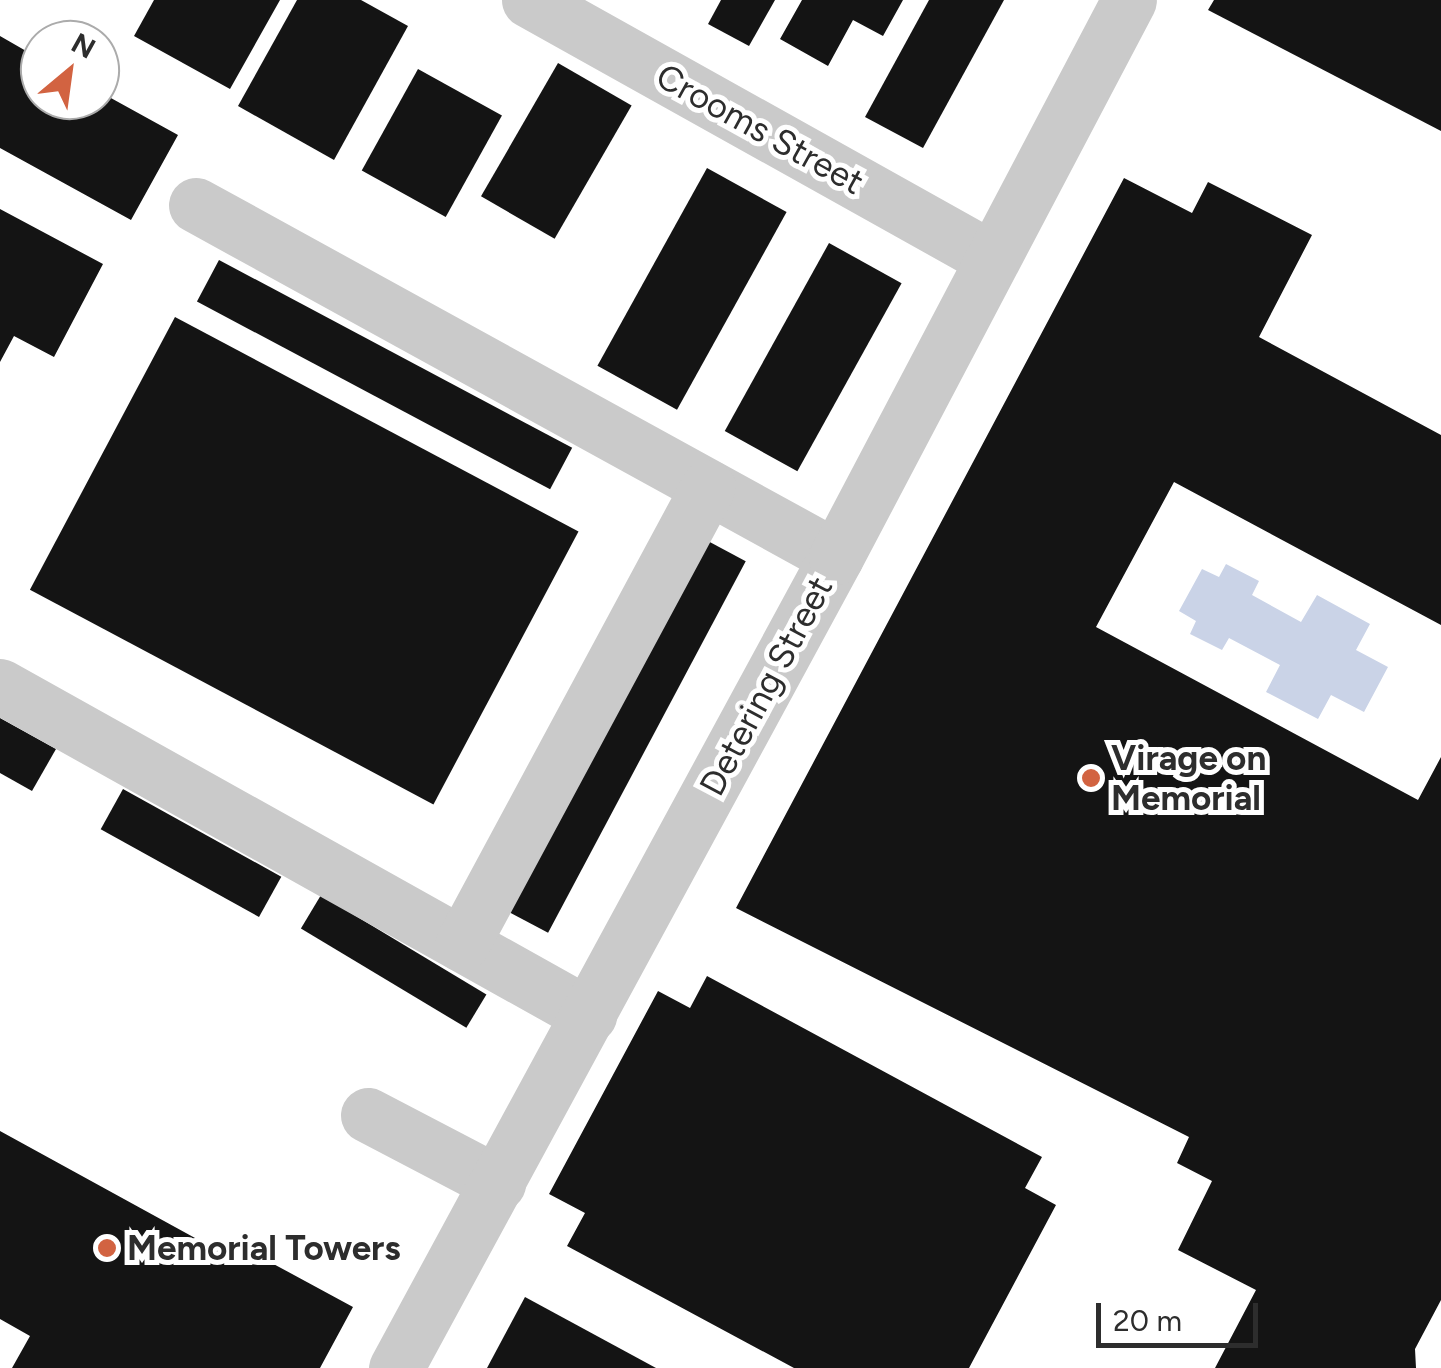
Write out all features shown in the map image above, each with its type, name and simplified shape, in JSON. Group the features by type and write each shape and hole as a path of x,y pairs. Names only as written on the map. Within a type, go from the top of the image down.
{"street":[{"name":"Crooms Street","path":"529,0 991,258"},
{"name":"Detering Street","path":"396,1368 836,557 1129,0"},
{"path":"196,205 836,557"},
{"path":"462,944 708,487"},
{"path":"0,686 589,1016"},
{"path":"368,1116 498,1183"}],"water":[{"path":"1226,564 1259,581 1252,595 1301,622 1317,595 1370,624 1356,650 1388,667 1364,712 1331,695 1318,719 1266,692 1280,665 1229,638 1222,650 1190,634 1196,621 1179,611 1202,569 1219,577"}],"building":[{"path":"154,0 280,0 230,89 134,36"},
{"path":"297,0 361,0 408,26 334,160 238,106"},
{"path":"721,0 775,0 749,46 708,24"},
{"path":"802,0 903,0 883,36 853,20 828,66 780,39"},
{"path":"929,0 1004,0 923,148 865,117"},
{"path":"1214,0 1441,0 1441,131 1208,10"},
{"path":"0,36 20,48 20,120 120,120 120,103 178,135 131,220 0,148"},
{"path":"558,63 632,106 555,239 481,196"},
{"path":"418,69 502,116 446,217 362,170"},
{"path":"707,168 787,212 677,410 597,366"},
{"name":"Virage on Memorial","path":"1124,178 1192,213 1208,182 1312,235 1259,337 1441,435 1441,625 1174,482 1096,627 1418,800 1441,757 1441,1300 1415,1349 1416,1368 1215,1368 1256,1290 1178,1250 1212,1181 1177,1163 1189,1137 736,908"},
{"path":"0,209 103,264 54,357 14,336 0,362"},
{"path":"829,243 902,283 797,471 725,431"},
{"path":"219,260 572,448 550,489 197,301"},
{"path":"175,317 579,532 433,804 30,590"},
{"path":"706,540 746,561 548,933 508,912"},
{"path":"0,718 56,749 32,791 0,773"},
{"path":"123,789 281,877 259,917 101,829"},
{"path":"321,895 486,994 466,1028 301,928"},
{"path":"707,976 1042,1157 1025,1188 1056,1205 969,1368 794,1368 567,1246 585,1213 549,1194 658,991 690,1008"},
{"name":"Memorial Towers","path":"0,1131 226,1255 233,1242 353,1307 320,1368 12,1368 30,1336 0,1319"},
{"path":"525,1297 656,1368 487,1368"}],"place":[{"name":"Virage on Memorial","path":"1091,778"},
{"name":"Memorial Towers","path":"107,1248"}]}
